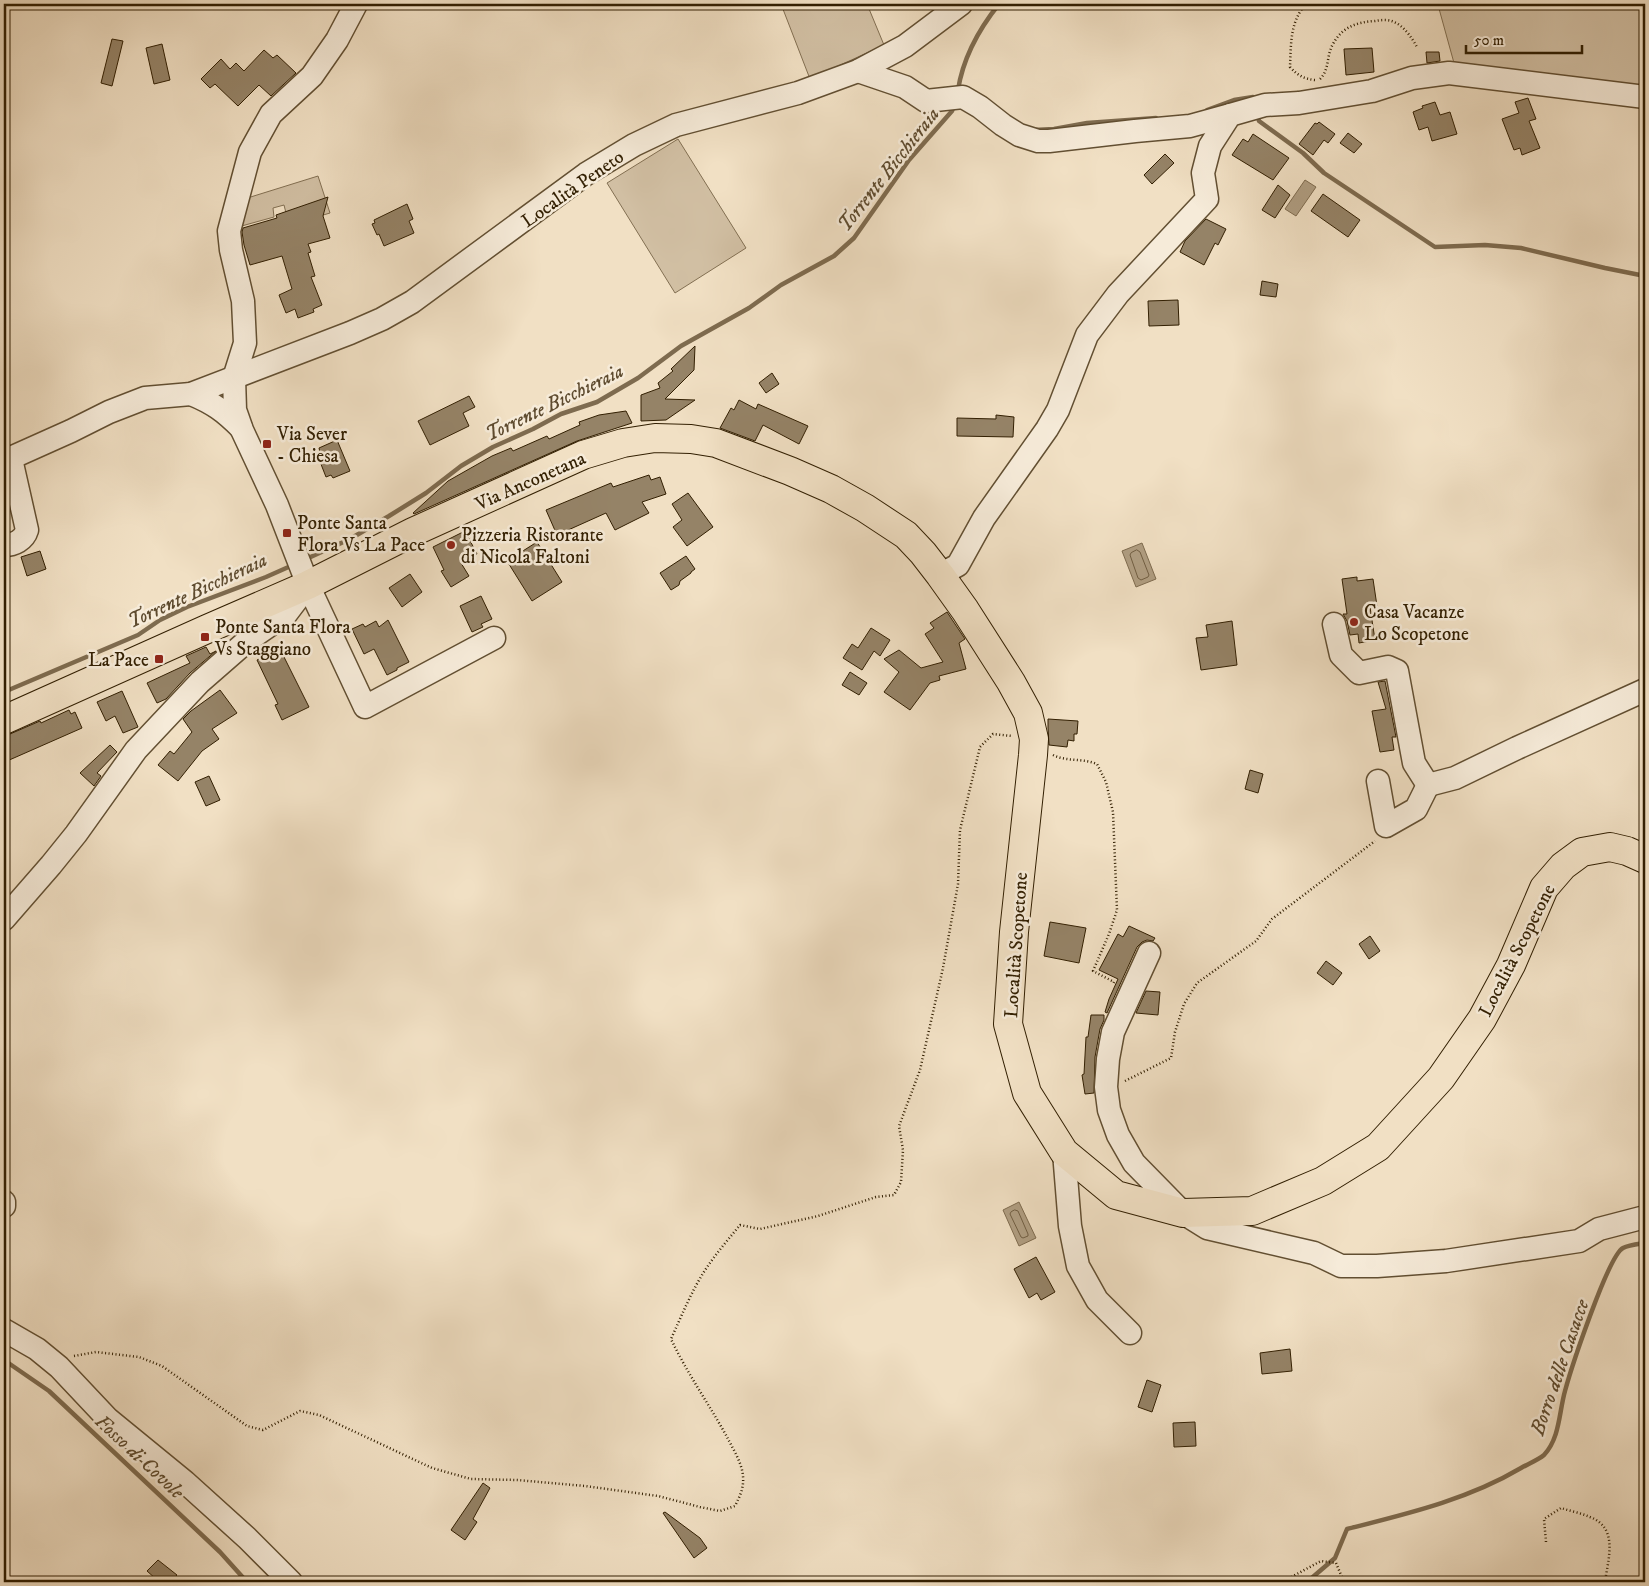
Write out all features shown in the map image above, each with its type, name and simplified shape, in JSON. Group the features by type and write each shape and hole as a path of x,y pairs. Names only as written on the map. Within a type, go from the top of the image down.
{"main road":[{"name":"Via Anconetana","path":"4,720 207,629 302,570 413,532 583,455 623,443 655,438 716,443 790,471 830,489 865,508 906,535 940,575"},
{"name":"Località Scopetone","path":"940,575 1011,682 1028,713 1034,742 1014,932 1008,1024 1027,1093 1064,1152 1116,1195 1183,1213 1252,1211 1323,1181 1378,1147 1442,1078 1482,1019 1511,965 1544,888 1563,866 1582,852 1610,848 1627,851 1645,859"}],"street":[{"path":"356,4 337,40 312,76 271,114 250,152 229,231 231,250 243,300 245,343 234,378 236,410 242,430 278,505 302,570 365,707 494,638"},
{"name":"Località Peneto","path":"191,394 382,319 412,302 540,210 586,174 634,145 676,125 798,92 858,71 905,46 961,4"},
{"path":"858,71 905,87 926,101 963,97 980,107 1010,131 1038,141 1190,126 1265,105 1299,103 1372,91 1412,78 1448,73 1645,97"},
{"path":"940,575 958,565 989,511 1047,429 1058,410 1087,335 1118,294 1207,199 1203,173 1210,146 1230,115"},
{"path":"4,545 19,541 25,536 27,530 7,460 109,412 145,398 191,394 211,402 226,413 242,430"},
{"path":"4,919 52,865 143,743 200,682 247,641 286,614 302,570"},
{"path":"1334,624 1341,655 1359,673 1388,667 1397,671 1414,762 1428,786"},
{"path":"1378,781 1386,826 1416,809 1428,786 1455,778 1645,690"},
{"path":"1149,953 1113,1032 1108,1058 1106,1087 1109,1110 1118,1135 1134,1163 1183,1213 1207,1228 1314,1253 1341,1266 1377,1266 1446,1261 1579,1241 1599,1229 1645,1217"},
{"path":"1064,1152 1070,1226 1078,1266 1097,1300 1130,1333"},
{"path":"4,1330 37,1349 59,1367 108,1418 185,1482 247,1538 291,1582"}],"path":[{"path":"1306,4 1300,11 1294,25 1290,58 1290,67 1304,78 1321,79 1326,71 1330,50 1338,36 1344,30 1357,23 1381,20 1393,22 1404,30 1417,47"},
{"path":"47,1359 96,1352 138,1357 162,1366 247,1426 263,1430 300,1411 319,1415 432,1468 471,1479 517,1480 585,1486 658,1496 720,1511 735,1506 742,1493 743,1476 735,1452 716,1416 682,1361 672,1338 686,1304 703,1274 722,1246 740,1225 760,1229 818,1216 876,1197 894,1195 902,1182 903,1150 899,1126 920,1070 943,968 958,884 960,830 980,747 992,734 1034,742 1057,757 1074,761 1087,760 1097,764 1106,782 1114,812 1118,910 1093,971 1114,982 1111,990"},
{"path":"1106,1087 1127,1080 1171,1058 1175,1032 1184,1004 1197,983 1256,940 1272,919 1377,840 1386,826"},
{"path":"1546,1542 1544,1519 1561,1508 1593,1518 1608,1530 1610,1542 1605,1582"},
{"path":"1282,1582 1321,1562 1336,1563 1344,1582"}],"shaded area":[{"path":"781,4 867,4 884,45 810,79"},
{"path":"1645,4 1645,89 1454,63 1438,5"},
{"path":"678,139 746,248 675,293 607,183"},
{"path":"318,176 330,213 289,225 284,205 273,208 274,217 238,227 241,200"}],"water":[{"path":"1305,180 1316,187 1296,216 1285,209"},
{"path":"1142,543 1156,579 1136,587 1122,551"},
{"path":"1019,1202 1036,1238 1019,1246 1003,1210"}],"building":[{"path":"112,39 123,41 112,86 101,83"},
{"path":"162,44 170,80 154,84 146,48"},
{"path":"1372,48 1374,72 1346,75 1344,49"},
{"path":"264,50 273,58 277,55 296,73 271,96 259,85 238,106 215,84 210,88 201,79 221,59 230,69 236,63 244,71"},
{"path":"1426,52 1439,52 1440,61 1427,63"},
{"path":"1528,98 1536,119 1529,121 1540,148 1522,155 1520,148 1514,150 1502,119 1519,113 1515,102"},
{"path":"1435,102 1440,115 1450,112 1457,134 1432,141 1428,127 1419,130 1413,112 1423,108 1422,106"},
{"path":"1319,122 1335,134 1328,143 1324,140 1313,155 1299,144 1315,123"},
{"path":"1348,133 1362,144 1354,153 1340,143"},
{"path":"1253,134 1289,158 1273,180 1232,155 1243,139 1248,142"},
{"path":"1165,154 1174,163 1152,184 1144,175"},
{"path":"1278,185 1290,195 1275,218 1262,210"},
{"path":"1323,194 1360,220 1348,237 1311,211"},
{"path":"328,197 323,216 330,238 308,244 311,252 308,253 315,276 311,277 322,305 313,309 314,312 298,318 295,309 286,313 279,295 292,289 282,256 250,265 242,232 243,228 277,218 276,215"},
{"path":"407,204 413,219 409,221 414,233 384,246 372,224 375,223 374,220"},
{"path":"1206,219 1226,229 1218,245 1215,243 1204,265 1180,252 1185,241"},
{"path":"1262,281 1278,284 1276,297 1260,295"},
{"path":"1178,300 1179,325 1149,326 1148,301"},
{"path":"695,346 694,370 665,399 695,400 666,420 641,421 641,395 660,388 658,383 673,371 671,369"},
{"path":"772,373 779,384 766,393 759,383"},
{"path":"469,396 475,407 463,413 469,426 430,445 418,421"},
{"path":"739,400 756,409 758,404 808,426 799,444 763,425 755,441 720,428 731,408 734,410"},
{"path":"626,411 632,423 577,441 413,513 448,481 492,456 511,448 513,451 547,436 549,439 580,425 579,422 599,415"},
{"path":"996,415 1014,417 1013,437 957,436 957,418 996,419"},
{"path":"337,440 350,471 333,478 331,475 326,477 317,454 320,452 319,448"},
{"path":"649,475 651,480 660,477 666,494 642,502 649,513 615,530 606,513 557,535 546,510 611,483 613,487"},
{"path":"688,493 713,527 687,546 673,527 682,520 672,504"},
{"path":"465,531 477,554 461,563 469,576 451,587 441,571 444,570 433,547"},
{"path":"537,542 562,582 532,601 507,561"},
{"path":"40,551 46,569 27,576 21,557"},
{"path":"686,556 695,569 680,581 679,585 671,590 660,573"},
{"path":"410,574 422,592 402,607 389,588"},
{"path":"1357,577 1357,581 1373,579 1377,606 1370,607 1375,640 1359,643 1358,634 1350,635 1347,621 1343,614 1347,614 1342,579"},
{"path":"481,596 492,619 481,624 483,627 472,632 460,606"},
{"path":"947,612 965,639 959,643 966,669 939,676 940,680 930,683 910,710 884,692 899,672 884,659 899,650 921,668 943,662 925,634 934,628 930,623"},
{"path":"388,620 409,662 387,675 374,649 364,654 352,629 363,624 365,627 376,621 379,627"},
{"path":"1232,621 1237,665 1201,670 1196,638 1208,637 1206,625"},
{"path":"871,628 890,640 880,656 874,651 862,670 843,658 852,644 858,648"},
{"path":"206,647 210,654 216,651 190,673 166,699 157,703 147,683 190,663 186,656"},
{"path":"280,649 309,707 282,720 275,705 278,704 257,660"},
{"path":"850,672 867,683 859,695 842,685"},
{"path":"1385,681 1396,737 1392,737 1394,750 1380,752 1372,711 1386,709 1378,682"},
{"path":"220,690 237,713 212,729 219,739 202,751 178,781 158,765 170,751 174,754 192,732 183,719"},
{"path":"122,691 138,727 123,733 115,716 106,721 97,702"},
{"path":"69,710 71,714 75,712 82,728 7,761 4,753 4,735 40,721 41,723"},
{"path":"1048,719 1078,721 1077,734 1074,734 1074,741 1068,740 1067,747 1049,745"},
{"path":"110,745 117,752 97,773 101,776 94,786 80,773"},
{"path":"1250,770 1263,774 1258,793 1245,789"},
{"path":"209,776 220,800 206,806 195,782"},
{"path":"1050,922 1086,928 1079,963 1044,956"},
{"path":"1129,926 1155,938 1153,941 1147,940 1142,942 1137,947 1107,1013 1105,1012 1109,999 1118,979 1099,970 1118,934 1123,937"},
{"path":"1370,936 1380,951 1369,959 1359,944"},
{"path":"1326,961 1342,973 1333,985 1317,973"},
{"path":"1146,991 1160,992 1158,1015 1136,1013"},
{"path":"1091,1015 1104,1015 1104,1020 1100,1029 1095,1057 1094,1093 1085,1094 1082,1075 1084,1074 1086,1037 1088,1037"},
{"path":"1036,1257 1055,1292 1041,1300 1037,1293 1029,1298 1014,1269"},
{"path":"1290,1349 1292,1371 1262,1374 1260,1353"},
{"path":"1147,1380 1161,1385 1152,1412 1138,1407"},
{"path":"1195,1422 1196,1446 1174,1447 1173,1423"},
{"path":"483,1483 490,1488 473,1519 477,1522 465,1540 451,1530"},
{"path":"665,1512 700,1538 707,1548 694,1558 663,1513"},
{"path":"158,1560 177,1575 170,1582 164,1582 158,1577 156,1579 147,1571"}],"waterway":[{"name":"Torrente Bicchieraia","path":"958,90 960,78 973,44 999,4"},
{"path":"1207,110 1234,100 1253,97"},
{"name":"Torrente Bicchieraia","path":"304,560 350,539 389,516 426,493 461,466 493,447 561,414 597,402 638,378 681,346 749,308 781,285 834,256 854,238 909,160 952,111 954,105"},
{"path":"1257,113 1259,121 1303,153 1324,173 1435,247 1485,245 1521,248 1645,276"},
{"path":"1034,130 1054,129 1087,123 1156,118"},
{"name":"Torrente Bicchieraia","path":"4,692 138,635 160,620 187,607 293,565"},
{"name":"Borro delle Casacce","path":"1307,1582 1335,1558 1347,1529 1414,1512 1458,1497 1500,1479 1544,1455 1556,1433 1574,1360 1608,1271 1623,1248 1645,1243"},
{"name":"Fosso di Covole","path":"4,1360 49,1391 220,1552 247,1582"}],"place":[{"name":"Via Sever - Chiesa","path":"267,444"},
{"name":"Ponte Santa Flora Vs La Pace","path":"287,533"},
{"name":"Pizzeria Ristorante di Nicola Faltoni","path":"451,545"},
{"name":"Casa Vacanze Lo Scopetone","path":"1354,622"},
{"name":"Ponte Santa Flora Vs Staggiano","path":"205,637"},
{"name":"La Pace","path":"159,659"}]}
